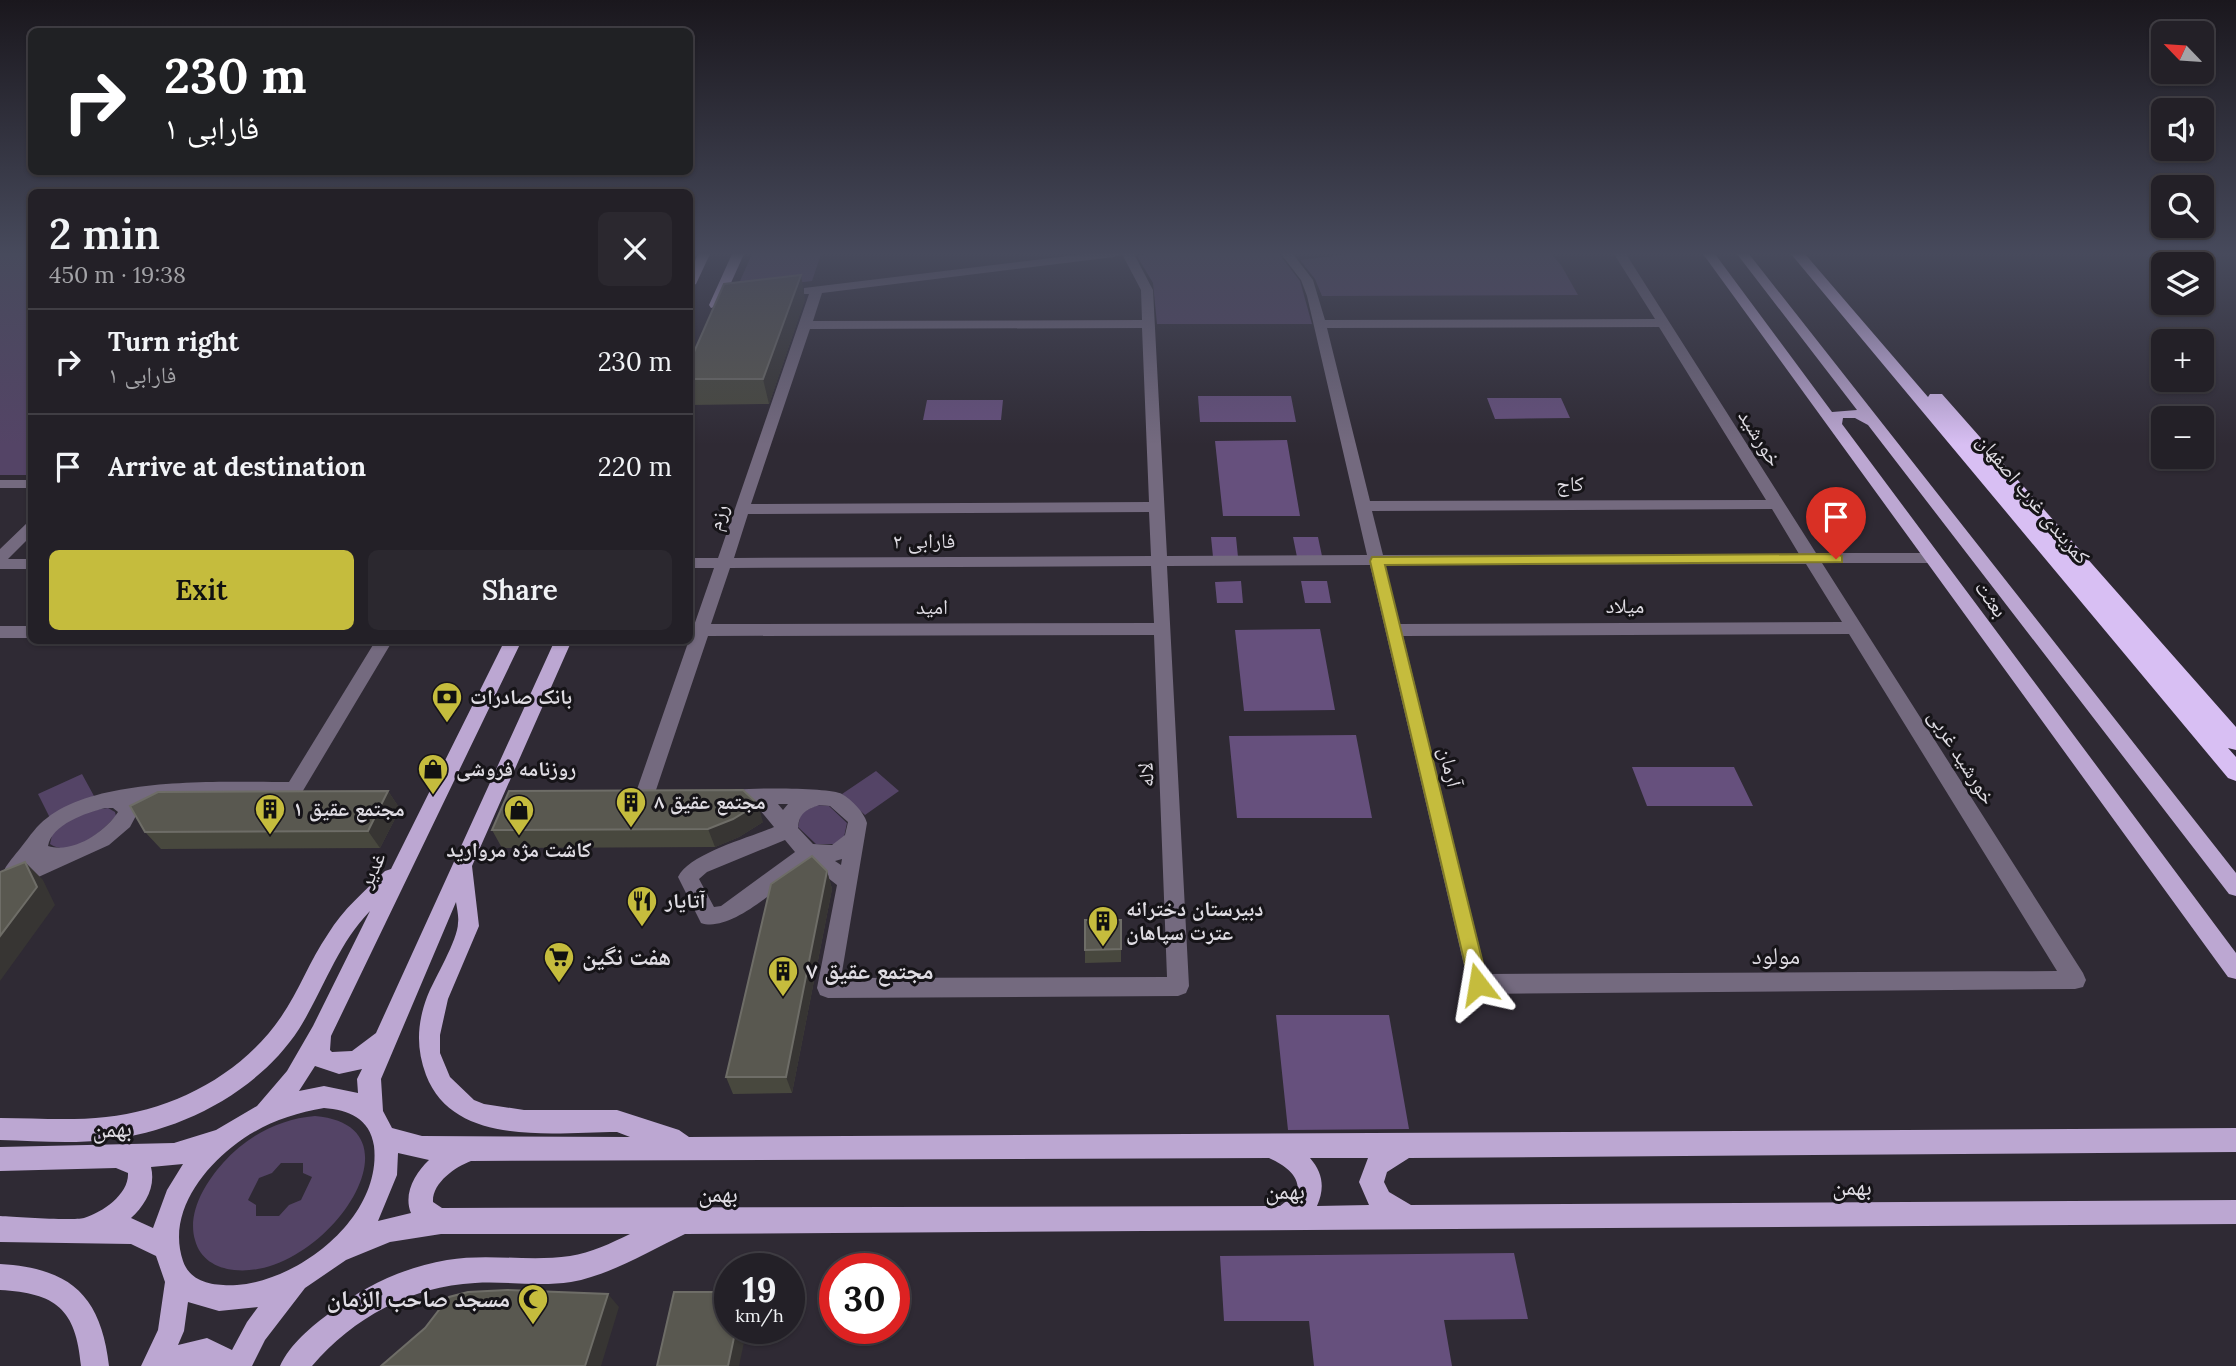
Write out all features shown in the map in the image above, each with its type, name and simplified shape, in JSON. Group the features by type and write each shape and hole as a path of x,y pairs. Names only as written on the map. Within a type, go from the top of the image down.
{"highway":[{"name":"کمربندی غرب اصفهان","path":"1852,318 2236,772"},
{"name":"کمربندی غرب اصفهان","path":"1868,318 2236,742"}],"main road":[{"name":"بعثت","path":"1756,318 2236,970"},
{"name":"بعثت","path":"1793,318 2236,888"},
{"path":"1810,391 1824,399 1838,401 1847,399 1849,390"},
{"path":"1835,424 1836,415 1845,413 1862,416 1875,424"},
{"name":"غدیر","path":"263,1113 295,1079 321,1033 512,644"},
{"path":"370,1112 369,1079 387,1033 562,644"},
{"path":"0,1129 86,1129 139,1123 169,1113 218,1089 242,1073 280,1037 305,999 344,927 404,865"},
{"path":"463,865 469,926 437,999 429,1035 429,1053 441,1084 466,1108 484,1115 524,1121 617,1121 695,1148"},
{"path":"321,1033 318,1051 322,1058 339,1064 362,1058 381,1042 387,1033"},
{"path":"155,1366 171,1331 178,1281 166,1248 166,1223 178,1193 197,1165 223,1139 263,1113 295,1101 324,1097 350,1101 370,1112 386,1138 388,1163 380,1192 364,1222 339,1250 296,1280 262,1295 228,1300 200,1295 178,1281"},
{"name":"بهمن","path":"386,1138 422,1148 473,1149 2236,1140"},
{"name":"بهمن","path":"0,1159 174,1155 223,1139"},
{"path":"1266,1146 1292,1156 1302,1166 1311,1182 1306,1205 1278,1219"},
{"path":"1408,1146 1382,1157 1376,1165 1371,1181 1375,1198 1380,1203 1414,1218"},
{"path":"441,1221 426,1215 421,1209 419,1202 423,1187 430,1175 448,1158 473,1149"},
{"path":"80,1228 119,1214 138,1190 141,1172 138,1165 121,1158"},
{"name":"بهمن","path":"339,1250 390,1229 441,1221 684,1222 2236,1212"},
{"path":"294,1366 345,1318 396,1288 422,1278 472,1270 572,1269 684,1222"},
{"path":"0,1228 133,1231 166,1248"},
{"path":"0,1277 30,1279 50,1284 80,1307 89,1324 94,1344 95,1366"},
{"path":"238,1366 256,1331 296,1280"},
{"path":"167,1366 191,1353 204,1351 215,1353 224,1359 227,1366"}],"street":[{"name":"رزم","path":"683,797 645,797 808,318"},
{"name":"لاله","path":"848,882 828,988 1178,986 1148,318"},
{"name":"آرمان","path":"1319,318 1478,984"},
{"name":"خورشید","path":"1660,318 1811,559"},
{"path":"1321,324 1663,323"},
{"path":"806,325 1149,324"},
{"path":"0,484 28,484"},
{"name":"کاج","path":"1364,506 1776,504"},
{"path":"743,509 1157,507"},
{"path":"0,558 28,530"},
{"name":"فارابی ۲","path":"693,563 1933,558"},
{"name":"خورشید غربی","path":"1811,559 2075,980"},
{"path":"0,565 28,564"},
{"name":"میلاد","path":"1395,630 1856,628"},
{"name":"امید","path":"702,630 1163,629"},
{"path":"0,632 28,632"},
{"path":"1,887 54,822 96,802 167,790 295,789 383,644"},
{"path":"1,887 113,833 167,790"},
{"path":"709,797 760,797 818,797 835,799 857,819 857,834 848,882 809,852 760,797"},
{"path":"788,830 788,816 793,809 800,803 818,797"},
{"path":"113,833 121,826 128,812 127,806 115,800"},
{"path":"788,830 700,866 688,877 708,917 726,914 809,852 837,852 846,847 857,834"},
{"path":"40,837 37,844 43,855 71,855"},
{"name":"مولود","path":"1478,984 2075,980"}],"shaded area":[{"path":"0,318 28,318 28,475 0,475"},
{"path":"1156,318 1310,318 1312,324 1157,324"},
{"path":"1198,396 1291,396 1296,422 1200,422"},
{"path":"1487,398 1561,398 1570,418 1495,419"},
{"path":"927,400 1003,400 1001,420 923,420"},
{"path":"1287,440 1300,516 1223,516 1215,441"},
{"path":"1211,537 1236,537 1238,557 1213,557"},
{"path":"1293,537 1318,537 1322,556 1297,557"},
{"path":"1241,581 1243,603 1217,603 1215,582"},
{"path":"1301,581 1327,581 1331,603 1305,603"},
{"path":"1320,629 1335,710 1244,711 1235,630"},
{"path":"1356,735 1372,818 1237,818 1229,736"},
{"path":"1632,767 1734,767 1753,806 1647,806"},
{"path":"876,771 899,791 865,815 842,794"},
{"path":"82,774 94,796 50,818 38,794"},
{"path":"817,805 829,806 847,823 844,837 834,844 816,844 798,827 801,813"},
{"path":"108,808 115,812 116,816 86,841 68,848 50,844 52,835 70,820 85,813"},
{"path":"1276,1015 1389,1015 1409,1129 1288,1130"},
{"path":"315,1116 348,1126 363,1146 363,1172 351,1200 329,1228 300,1252 268,1267 234,1270 210,1261 197,1247 193,1219 199,1199 210,1180 232,1153 253,1137 276,1125","holes":["281,1163 303,1163 303,1173 312,1177 301,1200 289,1205 279,1216 256,1216 256,1205 248,1200 259,1178 272,1173"]},
{"path":"1514,1253 1528,1319 1444,1320 1452,1366 1314,1366 1309,1321 1224,1321 1220,1256"}],"building":[{"path":"709,318 785,318 763,379 693,379 693,354"},
{"path":"743,790 758,804 733,819 708,829 492,830 509,791"},
{"path":"388,791 368,831 145,832 130,806 158,792"},
{"name":"مجتمع عقیق ۷","path":"812,856 827,871 786,1077 726,1077 771,884"},
{"path":"25,862 37,887 0,936 0,872"},
{"path":"1085,920 1121,920 1121,949 1085,950"},
{"name":"مسجد صاحب الزمان","path":"507,1290 608,1294 585,1366 381,1366 425,1328 449,1297 468,1292"},
{"path":"674,1292 714,1292 714,1344 733,1344 728,1366 657,1366"}],"place":[{"name":"بانک صادرات","path":"447,724"},
{"name":"روزنامه فروشی","path":"433,796"},
{"name":"مجتمع عقیق ۸","path":"631,829"},
{"name":"مجتمع عقیق ۱","path":"270,836"},
{"name":"کاشت مژه مروارید","path":"519,837"},
{"name":"آتایار","path":"642,928"},
{"name":"دبیرستان دخترانه عترت سپاهان","path":"1103,948"},
{"name":"هفت نگین","path":"559,984"},
{"name":"مجتمع عقیق ۷","path":"783,998"},
{"name":"مسجد صاحب الزمان","path":"533,1326"}],"route":[{"path":"1478,984 1377,561 1836,559"}]}
